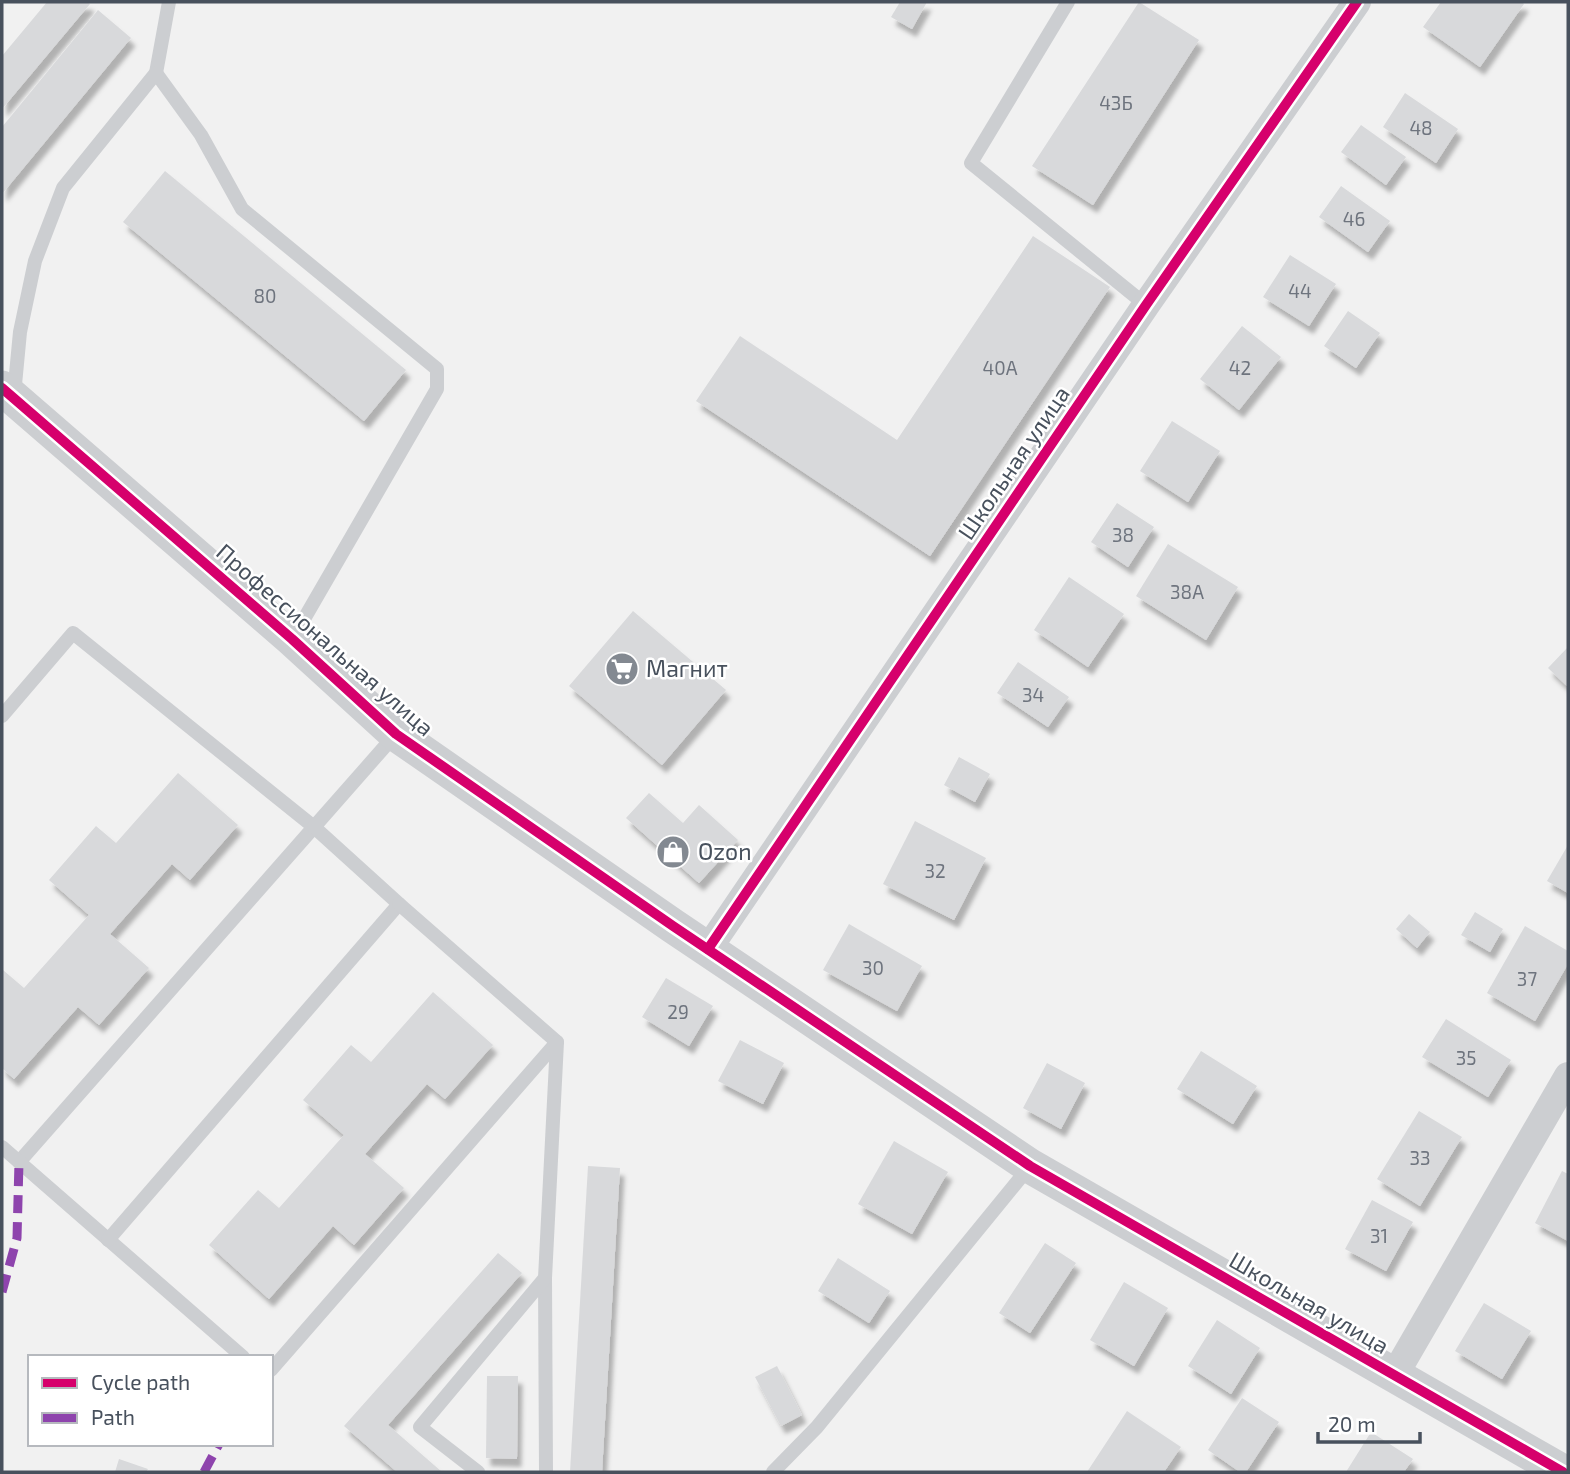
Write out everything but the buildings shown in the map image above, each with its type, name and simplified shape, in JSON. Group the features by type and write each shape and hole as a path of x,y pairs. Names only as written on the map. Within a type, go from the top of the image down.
{"street":[{"name":"Школьная улица","path":"1357,2 1146,305 708,949 1033,1167 1563,1472"},
{"name":"Профессиональная улица","path":"8,393 292,639 396,734 708,949"},
{"name":"Школьная улица","path":"1394,1376 1568,1076"}],"lane":[{"path":"8,393 35,261 63,188 156,73 169,2"},
{"path":"1068,2 971,163 1146,305"},
{"path":"156,73 201,135 242,209 437,369 437,389 292,639"},
{"path":"2,716 73,633 314,827 557,1042"},
{"path":"19,1162 396,734"},
{"path":"108,1240 399,904"},
{"path":"546,1472 545,1278 557,1042"},
{"path":"273,1368 557,1042"},
{"path":"2,1147 241,1355"},
{"path":"773,1472 817,1427 1033,1167"},
{"path":"478,1472 420,1427 545,1278"}],"marked path":[{"path":"2,1292 17,1238 19,1162"},
{"path":"204,1472 218,1446"}],"cycle path":[{"path":"708,949 1146,305 1357,2"},
{"path":"2,388 292,639 396,734 673,926 1030,1166 1563,1472"}],"place":[{"name":"Магнит","path":"622,669"},
{"name":"Ozon","path":"673,852"}]}
